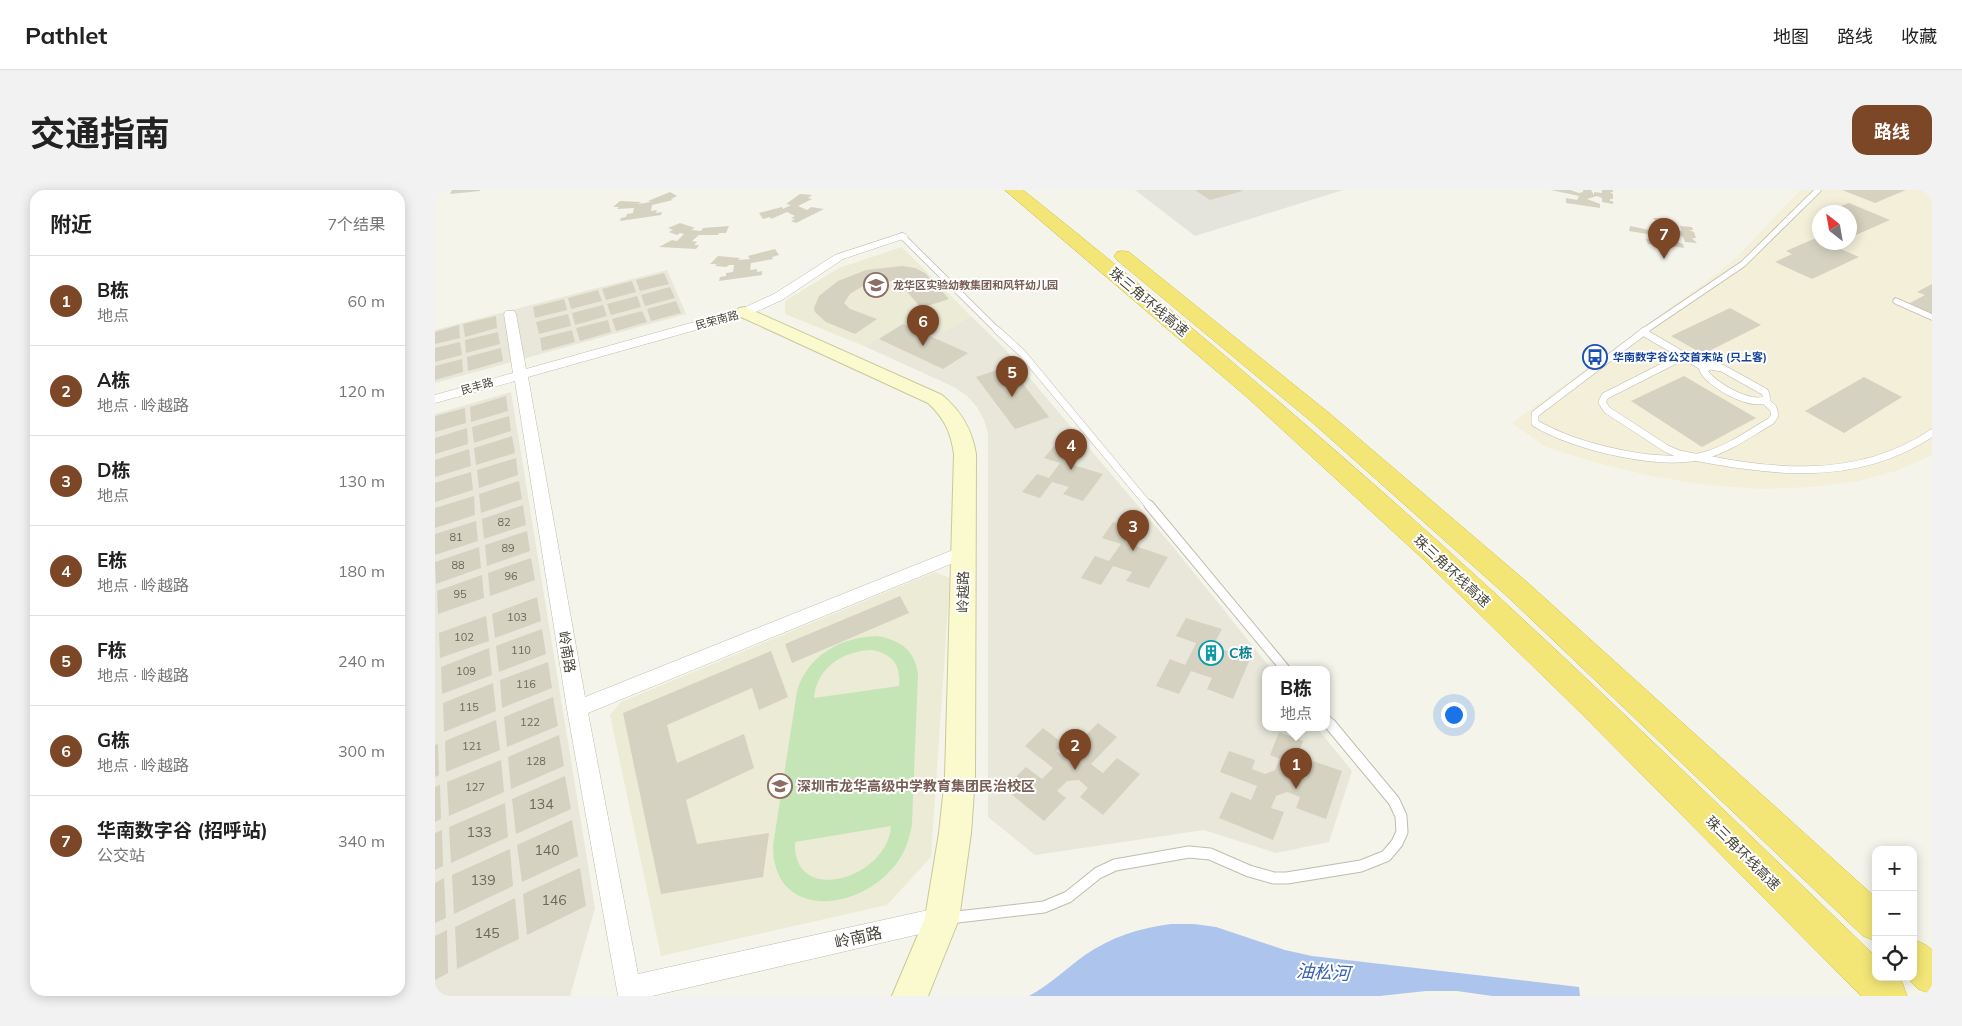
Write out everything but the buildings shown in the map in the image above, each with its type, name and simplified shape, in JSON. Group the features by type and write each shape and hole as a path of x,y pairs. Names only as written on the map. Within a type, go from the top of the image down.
{"highway":[{"name":"珠三角环线高速","path":"1013,190 1208,350 1491,607 1878,986"},
{"name":"珠三角环线高速","path":"1037,190 1196,314 1321,418 1496,571 1872,919"},
{"path":"1917,962 1932,975"}],"street":[{"name":"民荣南路","path":"519,374 745,312 778,297 839,257 903,236"},
{"name":"岭越路","path":"745,312 935,399 948,410 958,424 963,438 965,454 960,777 955,833 942,918 910,996"},
{"name":"岭南路","path":"509,314 577,709 629,993 942,918"},
{"name":"民丰路","path":"435,399 519,374"},
{"path":"577,709 964,552"}],"lane":[{"path":"1765,401 1773,408 1775,415 1771,421 1720,450 1695,458 1672,461 1615,451 1567,438 1547,431 1535,423 1535,414 1643,332 1743,264 1818,190"},
{"path":"903,236 967,303 1022,353 1282,666"},
{"path":"1896,301 1932,317"},
{"path":"1643,332 1705,368 1716,366 1728,371 1765,392 1767,396 1765,401"},
{"path":"1684,356 1605,396 1602,402 1607,410 1667,449 1679,454 1788,471 1829,468 1884,457 1916,444 1932,433"},
{"path":"1705,368 1703,370 1706,376 1742,398 1755,403 1765,401"},
{"path":"942,918 1044,907 1068,897 1098,873 1115,865 1189,852 1210,854 1249,871 1274,878 1361,866 1386,856 1397,843 1402,832 1401,816 1394,801 1330,724"}],"shaded area":[{"path":"1135,190 1343,190 1195,236"},
{"path":"1800,190 1932,190 1932,455 1899,470 1859,481 1812,487 1761,489 1706,485 1651,476 1597,463 1546,447 1512,423 1736,258"},
{"name":"龙华区实验幼教集团和风轩幼儿园","path":"902,247 971,316 945,331 912,317 864,346 785,314 785,301 839,268"},
{"path":"667,270 686,314 435,383 435,330"},
{"path":"971,316 1004,348 1174,548 1269,666 1262,666 1262,731 1319,731 1352,771 1329,842 1276,853 1204,830 1035,855 988,817 988,433 977,407 967,396 954,387 864,346 912,317 945,331"},
{"path":"511,392 595,908 570,996 435,996 435,414"},
{"name":"深圳市龙华高级中学教育集团民治校区","path":"935,572 950,578 931,857 887,905 661,956 610,715 621,702"}],"green space":[{"path":"877,636 893,640 910,652 914,658 918,674 912,824 902,855 890,871 874,885 856,895 837,900 818,901 800,896 786,886 777,869 773,846 797,691 809,667 818,658 839,644 864,637","holes":["872,650 885,654 894,661 897,666 899,686 814,698 820,678 833,663 842,657 861,651","891,826 886,845 874,860 859,871 841,878 823,879 808,874 798,862 795,842"]}],"water":[{"name":"油松河","path":"1171,924 1194,924 1216,927 1285,950 1312,956 1579,987 1580,996 1492,996 1457,991 1426,991 1380,996 1029,996 1085,955 1105,943 1137,931"}],"place":[{"name":"华南数字谷 (招呼站)","path":"1664,259"},
{"name":"龙华区实验幼教集团和风轩幼儿园","path":"876,285"},
{"name":"G栋","path":"923,346"},
{"name":"华南数字谷公交首末站 (只上客)","path":"1595,357"},
{"name":"F栋","path":"1012,397"},
{"name":"E栋","path":"1071,470"},
{"name":"D栋","path":"1133,551"},
{"name":"C栋","path":"1211,653"},
{"name":"A栋","path":"1075,770"},
{"name":"深圳市龙华高级中学教育集团民治校区","path":"780,786"},
{"name":"B栋","path":"1296,789"}]}
